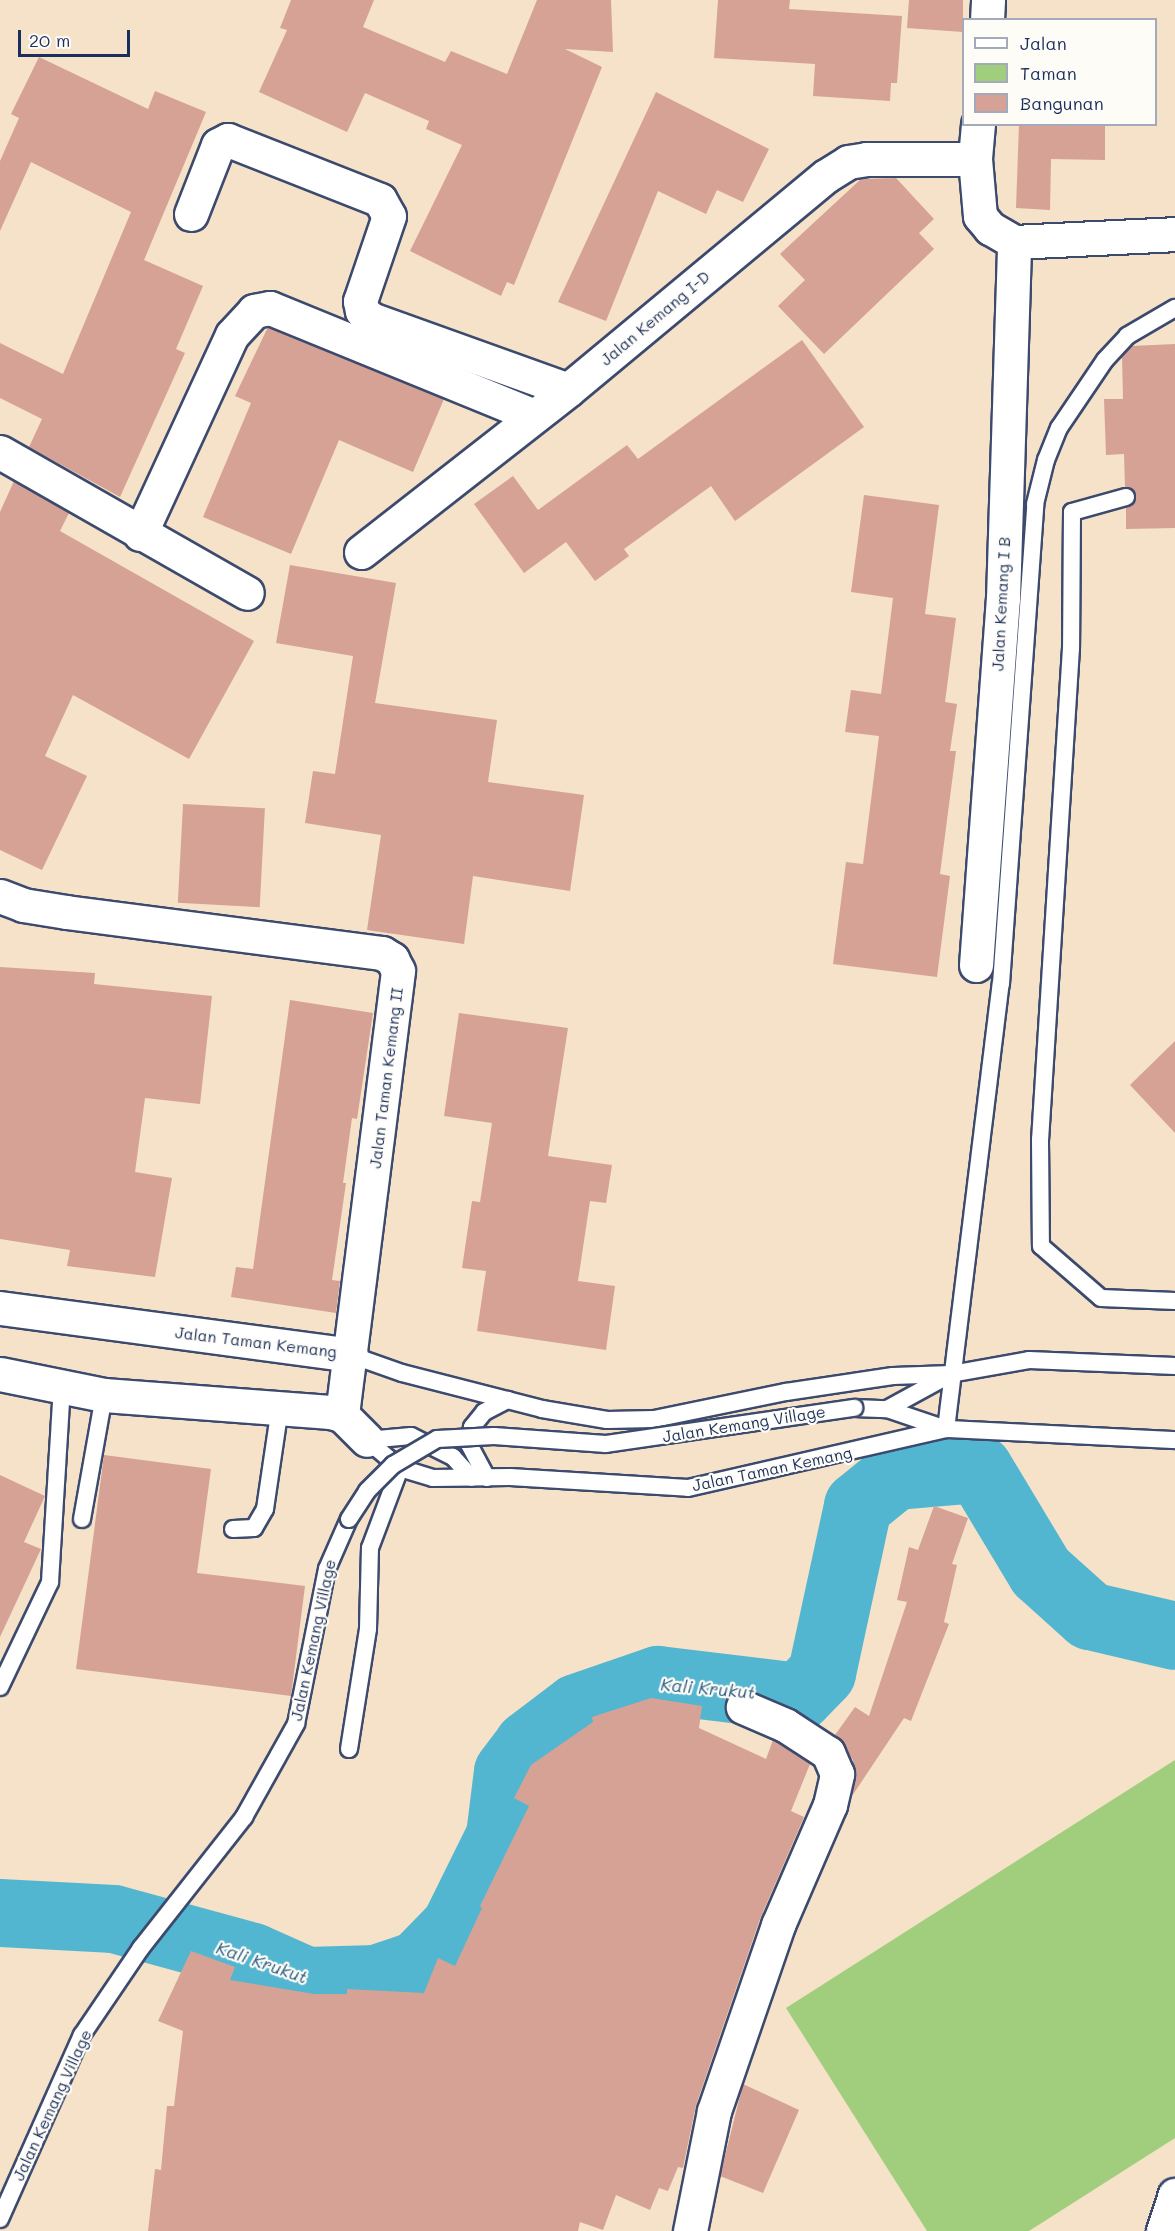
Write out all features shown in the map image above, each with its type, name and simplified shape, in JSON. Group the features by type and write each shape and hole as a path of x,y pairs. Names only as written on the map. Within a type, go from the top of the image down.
{"street":[{"path":"987,18 988,0"},
{"path":"978,126 975,159 980,216 990,228 1014,242 1175,234"},
{"path":"191,214 218,145 228,140 380,200 389,216 360,301 362,311 371,319 568,390"},
{"name":"Jalan Kemang I-D","path":"361,552 568,390 826,176 848,162 975,159"},
{"name":"Jalan Kemang I B","path":"976,964 1003,598 1014,242"},
{"path":"140,534 232,335 254,311 270,308 534,416"},
{"path":"0,452 140,534 247,593"},
{"name":"Jalan Taman Kemang II","path":"0,896 66,912 382,953 392,959 398,971 397,982 342,1415"},
{"name":"Jalan Taman Kemang","path":"0,1308 351,1355"},
{"path":"0,1374 105,1395 342,1415"},
{"name":"Jalan Taman Kemang","path":"342,1415 367,1440"},
{"path":"690,2231 714,2111 778,1925 830,1805 837,1774 828,1753 785,1725 743,1707"},
{"path":"1163,2231 1175,2195"}],"lane":[{"path":"946,1429 951,1374 968,1274 1001,984 1035,504 1046,460 1059,428 1105,360 1128,336 1175,308"},
{"path":"1126,497 1072,512 1071,648 1040,1139 1041,1246 1101,1298 1175,1301"},
{"name":"Jalan Taman Kemang","path":"351,1355 402,1373 508,1400 607,1420 654,1419 786,1392 893,1376 951,1374"},
{"path":"887,1409 951,1374 1029,1360 1175,1366"},
{"path":"0,1687 50,1582 62,1387"},
{"path":"82,1519 105,1395"},
{"path":"480,1478 469,1444 472,1427 484,1412 508,1400"},
{"path":"233,1529 254,1528 265,1509 280,1408"},
{"name":"Jalan Kemang Village","path":"0,2219 82,2035 141,1948 244,1817 297,1724 320,1595 333,1549 367,1491 393,1465 437,1439 494,1436 606,1444 854,1408 887,1409 946,1429 1175,1440"},
{"name":"Jalan Taman Kemang","path":"367,1440 400,1468 434,1478 480,1478 688,1488 946,1429"},
{"path":"367,1440 411,1436 453,1457 480,1478"},
{"path":"349,1749 368,1629 370,1548 400,1468"}],"green space":[{"path":"1175,1760 1175,2138 1029,2231 927,2231 786,2008"}],"building":[{"path":"291,0 374,0 363,27 445,62 451,51 507,74 537,0 611,0 613,52 565,49 602,67 514,285 507,282 501,296 410,251 462,145 426,129 429,121 365,93 347,132 259,92 287,30 280,28"},
{"path":"718,0 790,0 789,9 902,16 897,83 891,83 890,101 813,96 815,64 714,58"},
{"path":"909,0 963,0 962,32 907,28"},
{"path":"39,57 148,109 155,91 206,112 144,260 203,286 176,349 185,353 120,497 29,447 42,419 0,398 0,343 63,374 131,212 31,162 0,231 0,161 19,118 11,114"},
{"path":"656,92 769,149 743,202 717,190 706,214 658,191 606,321 558,302"},
{"path":"1019,126 1105,126 1105,160 1051,159 1050,210 1016,208"},
{"path":"896,178 934,219 919,233 934,249 824,354 778,306 805,280 780,254 861,179"},
{"path":"268,327 444,399 413,472 339,440 291,554 203,517 251,403 235,396"},
{"path":"802,340 864,427 735,521 711,486 624,549 629,556 595,581 566,542 524,573 474,504 513,476 538,510 627,445 638,459"},
{"path":"1175,344 1175,528 1126,529 1126,508 1134,504 1136,495 1125,487 1124,454 1106,455 1104,399 1123,399 1122,357 1132,346"},
{"path":"14,481 69,513 60,531 254,641 189,759 73,695 45,756 87,776 42,870 0,850 0,512"},
{"path":"864,495 939,505 925,614 956,618 945,702 957,704 950,751 956,751 940,874 950,876 937,977 833,964 846,862 863,864 879,736 845,732 851,690 881,694 893,598 851,592"},
{"path":"290,565 396,583 375,703 497,720 488,782 584,795 570,891 473,876 464,944 367,930 381,835 305,823 313,771 335,774 353,656 276,643"},
{"path":"183,804 265,808 260,907 178,903"},
{"path":"0,967 95,973 94,984 212,996 200,1104 145,1098 135,1172 172,1178 155,1277 67,1266 70,1250 0,1239"},
{"path":"290,1000 373,1013 357,1119 352,1118 343,1183 346,1183 332,1280 340,1281 336,1313 231,1297 236,1267 253,1269"},
{"path":"459,1013 568,1028 548,1156 612,1165 606,1203 590,1201 578,1281 615,1286 606,1350 477,1331 486,1271 462,1268 472,1201 480,1202 492,1123 444,1116"},
{"path":"1175,1041 1175,1133 1130,1085"},
{"path":"104,1455 211,1469 197,1573 305,1586 291,1696 76,1669"},
{"path":"0,1475 45,1496 24,1542 41,1549 0,1637"},
{"path":"934,1506 968,1518 952,1564 957,1565 944,1622 949,1624 911,1721 904,1718 852,1796 853,1760 835,1735 855,1707 869,1716 907,1602 897,1600 909,1547 918,1550"},
{"path":"651,1698 702,1706 699,1728 766,1759 773,1740 810,1764 791,1811 804,1817 760,1919 696,2105 683,2168 678,2167 668,2191 659,2188 650,2210 616,2195 603,2230 580,2222 578,2231 148,2231 155,2169 161,2170 167,2106 174,2106 183,2031 158,2021 191,1951 235,1967 230,1980 314,1994 347,1994 347,1989 424,1993 438,1958 455,1966 482,1908 480,1906 529,1806 514,1798 531,1765 593,1722 592,1717"},
{"path":"743,2084 799,2110 763,2193 720,2176"}],"waterway":[{"name":"Kali Krukut","path":"0,1913 114,1919 253,1957 307,1981 376,1979 418,1965 455,1927 500,1836 508,1772 528,1745 577,1708 658,1680 799,1697 822,1673 858,1506 895,1476 979,1469 1041,1572 1090,1616 1175,1636"}]}
